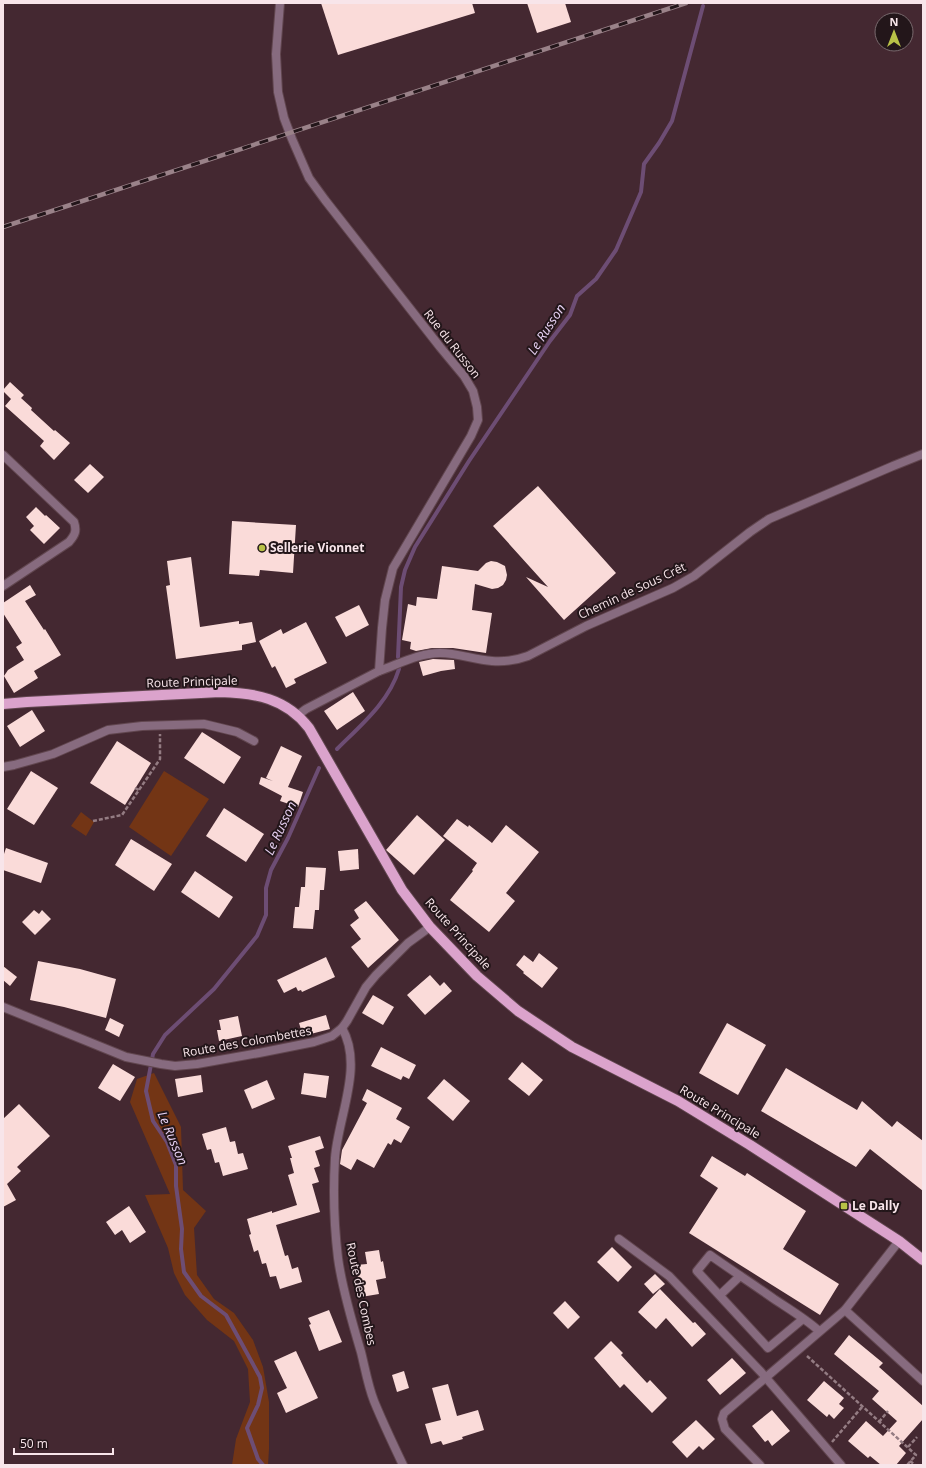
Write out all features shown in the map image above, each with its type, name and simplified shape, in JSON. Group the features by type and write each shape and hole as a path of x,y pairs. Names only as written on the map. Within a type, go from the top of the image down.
{"main road":[{"name":"Route Principale","path":"3,704 220,692 244,693 259,696 285,706 298,715 309,728 402,890 430,927 477,976 518,1011 572,1047 684,1105 750,1145 899,1241 923,1260"}],"street":[{"name":"Rue du Russon","path":"280,3 276,54 278,92 284,118 309,178 346,229 464,376 473,391 477,407 478,420 471,436 393,568 385,600 379,671"},
{"name":"Chemin de Sous Crêt","path":"379,671 429,653 451,653 503,662 528,656 586,626 673,588 687,580 769,519 923,454"},
{"path":"3,455 74,522 76,528 74,536 69,542 3,586"},
{"path":"298,715 379,671"},
{"path":"3,767 53,754 108,730 160,725 204,724 237,732 254,740"},
{"name":"Route des Colombettes","path":"3,1007 109,1051 142,1061 175,1066 197,1064 314,1042 332,1036 342,1028 366,987 376,975 408,943 430,927"},
{"name":"Route des Combes","path":"342,1028 347,1037 352,1062 336,1150 334,1174 333,1189 338,1258 350,1315 374,1400 403,1465"},
{"path":"619,1239 669,1276 765,1378 842,1465"},
{"path":"760,1465 725,1429 722,1419 726,1410 844,1310 899,1241"},
{"path":"803,1319 768,1348 697,1271 710,1255 803,1319 819,1331"},
{"path":"720,1295 740,1276"},
{"path":"844,1310 923,1381"}],"path":[{"path":"93,821 122,815 160,759 160,725"},
{"path":"135,788 139,790"},
{"path":"799,1349 916,1455 906,1465"},
{"path":"827,1448 862,1407"},
{"path":"878,1422 888,1411"},
{"path":"908,1447 917,1438"},
{"path":"910,1461 915,1465"}],"shaded area":[{"path":"164,771 209,799 171,856 129,827"},
{"path":"81,812 94,822 86,836 71,826"},
{"path":"154,1073 181,1127 183,1190 206,1211 194,1228 197,1275 214,1299 234,1313 253,1340 263,1367 269,1402 268,1465 232,1465 236,1439 250,1402 248,1369 234,1341 207,1320 185,1295 174,1273 168,1248 145,1195 170,1194 130,1102 137,1079"}],"building":[{"path":"321,3 472,3 475,13 338,55"},
{"path":"527,3 565,3 571,22 537,33"},
{"path":"10,382 24,395 21,398 32,408 31,410 70,443 54,460 40,446 44,441 5,406 11,399 3,390"},
{"path":"90,464 104,477 88,493 74,480"},
{"path":"538,486 616,573 564,620 526,577 548,587 493,526"},
{"path":"36,507 60,528 44,544 30,530 34,526 26,517"},
{"name":"Sellerie Vionnet","path":"232,521 296,525 293,573 260,570 259,576 229,574"},
{"path":"191,557 200,627 239,621 239,624 252,622 256,642 242,645 242,650 176,659 166,586 170,585 167,561"},
{"path":"491,561 505,566 507,575 503,585 498,588 492,589 475,584 472,610 492,613 486,653 453,648 432,648 416,651 410,649 411,642 402,640 408,604 416,606 417,597 437,599 442,566 478,571 486,563"},
{"path":"30,585 36,595 25,601 61,655 34,671 38,678 14,693 4,676 8,670 24,660 16,647 22,643 3,613 3,603"},
{"path":"359,605 369,625 346,637 335,617"},
{"path":"306,622 327,663 294,679 296,683 286,688 275,666 272,668 259,641 281,629 283,634"},
{"path":"433,659 454,660 455,669 423,676 419,662"},
{"path":"353,692 365,711 337,730 324,711"},
{"path":"32,710 45,731 20,747 7,726"},
{"path":"202,732 241,757 224,784 184,758"},
{"path":"117,741 151,763 125,805 90,783"},
{"path":"281,746 302,756 288,787 303,792 298,807 280,801 282,796 259,784 261,777 273,781 266,778"},
{"path":"31,771 58,788 34,825 7,809"},
{"path":"224,808 264,834 246,862 206,836"},
{"path":"417,815 445,840 414,875 386,850"},
{"path":"457,819 468,827 469,825 492,843 506,825 539,852 506,893 515,901 489,932 450,900 473,871 472,870 477,863 443,836"},
{"path":"131,839 172,864 154,891 115,865"},
{"path":"6,848 48,863 41,883 3,870 3,857"},
{"path":"358,849 359,869 340,871 338,851"},
{"path":"306,867 326,868 324,890 320,890 319,910 315,910 313,929 293,928 295,907 299,907 301,887 305,887"},
{"path":"195,871 233,897 219,918 181,892"},
{"path":"366,901 399,940 368,968 351,947 361,939 350,925 359,918 354,910"},
{"path":"34,910 39,914 42,910 51,919 35,935 22,922"},
{"path":"539,953 558,968 542,988 523,973 524,972 516,965 524,955 533,962"},
{"path":"326,957 335,977 302,992 301,990 298,991 296,987 284,993 277,980"},
{"path":"38,961 80,969 116,979 106,1018 30,1000"},
{"path":"3,966 17,977 10,986 3,980"},
{"path":"430,975 440,986 444,982 452,991 425,1015 407,995"},
{"path":"373,995 394,1007 383,1025 362,1013"},
{"path":"326,1015 330,1029 303,1036 299,1023"},
{"path":"238,1016 242,1036 219,1041 217,1030 221,1030 219,1020"},
{"path":"110,1018 124,1025 119,1037 105,1030"},
{"path":"727,1023 766,1045 738,1095 699,1073"},
{"path":"381,1047 416,1065 409,1079 403,1076 401,1080 371,1066"},
{"path":"522,1062 543,1080 529,1096 508,1079"},
{"path":"113,1064 135,1077 120,1101 98,1088"},
{"path":"786,1068 857,1110 862,1101 892,1127 897,1121 923,1141 923,1191 870,1149 856,1167 761,1111"},
{"path":"304,1073 329,1076 326,1098 301,1094"},
{"path":"201,1075 203,1092 178,1097 175,1079"},
{"path":"444,1079 470,1101 453,1121 427,1098"},
{"path":"267,1080 275,1099 252,1109 244,1090"},
{"path":"367,1089 402,1108 396,1119 410,1127 401,1143 394,1139 391,1145 388,1143 374,1168 357,1159 351,1170 340,1164 342,1150 367,1103 362,1100"},
{"path":"19,1104 50,1136 17,1167 21,1171 7,1184 16,1200 3,1207 3,1119"},
{"path":"226,1127 230,1142 235,1141 238,1154 243,1153 248,1169 223,1176 219,1162 215,1163 211,1149 207,1150 202,1134"},
{"path":"320,1136 324,1148 315,1151 320,1166 314,1168 319,1182 312,1184 320,1212 276,1225 285,1256 288,1255 292,1269 298,1267 302,1282 280,1289 276,1276 270,1277 266,1263 262,1264 258,1250 254,1252 249,1235 251,1234 247,1219 297,1205 288,1175 294,1173 290,1158 292,1158 288,1146"},
{"path":"712,1156 745,1176 747,1173 806,1211 783,1249 839,1284 820,1315 689,1233 718,1188 700,1176"},
{"path":"129,1206 146,1232 130,1243 122,1230 115,1235 106,1222"},
{"path":"612,1247 632,1267 618,1282 597,1262"},
{"path":"379,1250 381,1262 383,1261 386,1278 376,1280 379,1294 361,1297 356,1265 367,1264 365,1252"},
{"path":"655,1274 665,1284 653,1294 644,1284"},
{"path":"660,1289 693,1323 695,1322 706,1334 692,1347 666,1318 656,1329 638,1312"},
{"path":"565,1301 580,1317 568,1329 553,1313"},
{"path":"329,1310 342,1342 319,1351 309,1325 311,1324 308,1318"},
{"path":"849,1335 883,1363 879,1367 923,1406 923,1419 899,1446 906,1453 896,1465 881,1465 870,1456 868,1458 848,1441 866,1421 883,1436 897,1421 872,1399 879,1391 834,1354"},
{"path":"611,1341 623,1353 621,1355 647,1383 650,1380 667,1398 652,1413 624,1384 620,1388 594,1358"},
{"path":"296,1351 318,1398 286,1413 277,1393 287,1388 274,1361"},
{"path":"732,1358 746,1373 720,1395 707,1380"},
{"path":"404,1371 409,1388 397,1392 392,1375"},
{"path":"824,1381 844,1398 839,1404 844,1408 834,1419 829,1414 827,1417 807,1400"},
{"path":"448,1384 457,1416 478,1410 484,1430 462,1437 463,1439 443,1445 441,1441 431,1444 425,1424 441,1420 432,1388"},
{"path":"772,1410 790,1431 772,1446 768,1440 765,1442 752,1426"},
{"path":"696,1420 715,1439 703,1450 699,1446 687,1458 672,1442"}],"waterway":[{"name":"Le Russon","path":"398,657 401,587 405,570 415,547 469,461 550,341 570,315 577,296 596,279 616,250 641,192 644,164 672,121 703,6"},
{"name":"Le Russon","path":"337,749 365,722 381,702 388,692 399,669"},
{"name":"Le Russon","path":"263,1465 258,1459 247,1428 258,1405 262,1388 260,1377 226,1315 201,1296 184,1272 181,1249 182,1229 176,1186 176,1165 167,1142 153,1121 146,1091 153,1054 165,1035 214,989 257,936 266,915 266,888 271,870 288,838 319,768"}],"railway":[{"path":"3,227 686,3"}],"place":[{"name":"Sellerie Vionnet","path":"262,548"},
{"name":"Le Dally","path":"844,1206"}]}
